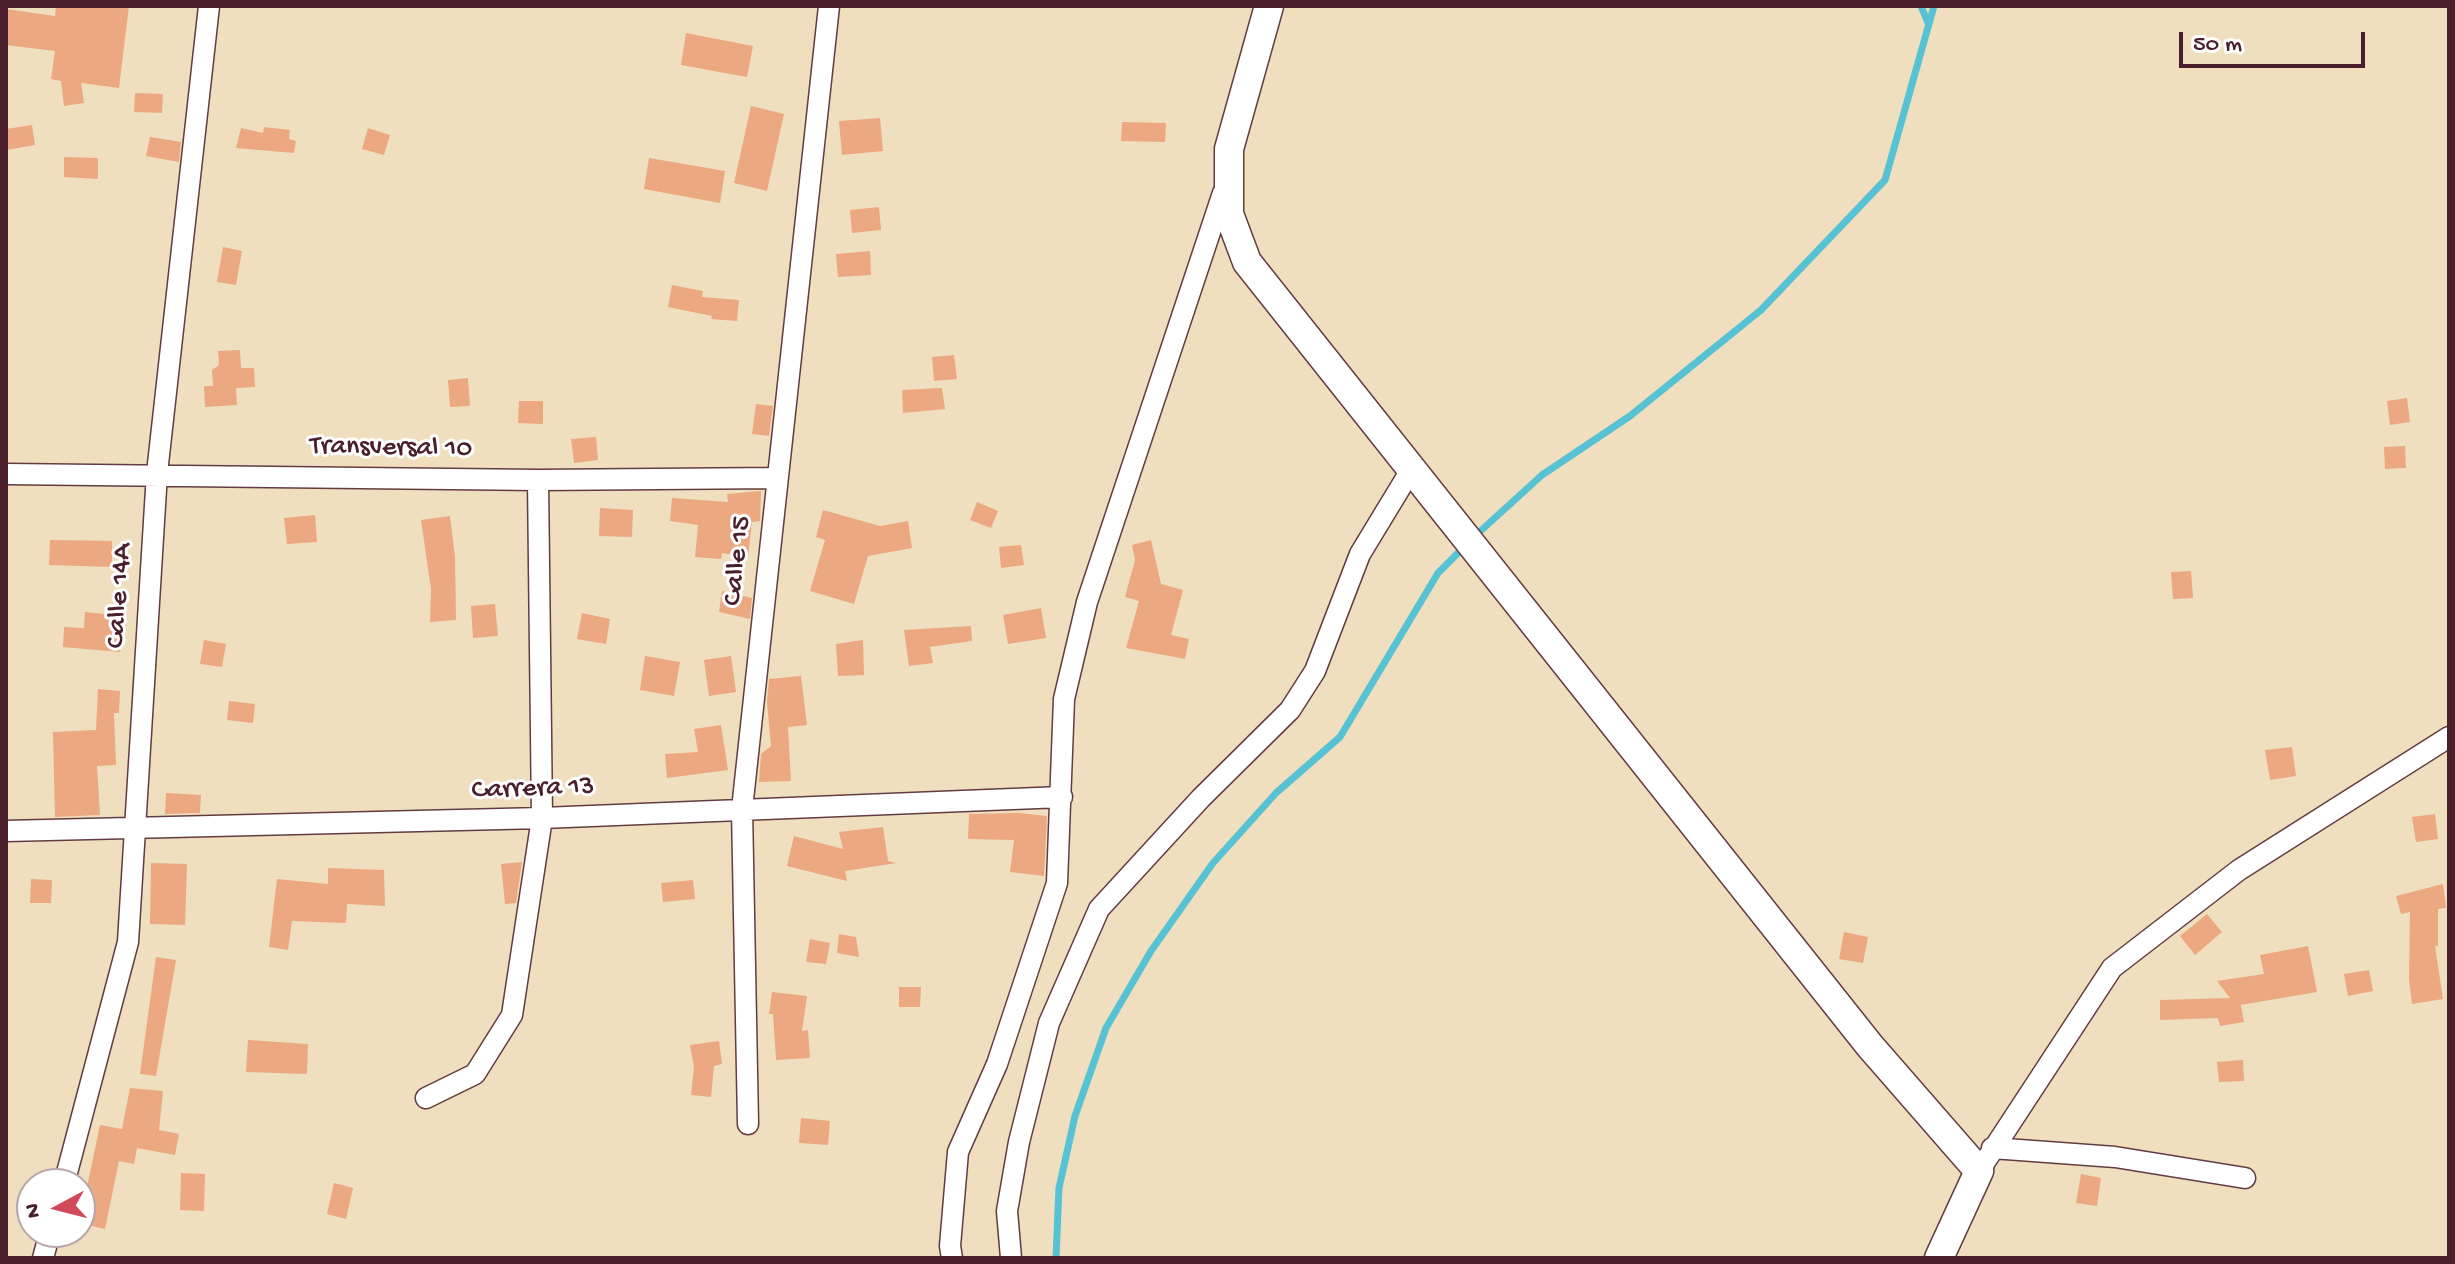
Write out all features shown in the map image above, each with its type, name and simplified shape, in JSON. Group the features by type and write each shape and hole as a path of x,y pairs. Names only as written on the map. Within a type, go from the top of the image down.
{"street":[{"name":"Calle 14A","path":"68,1168 128,942 157,473 209,6"},
{"name":"Calle 15","path":"748,1124 742,809 829,6"},
{"path":"1269,6 1229,149 1229,214 1247,262 1870,1046 1985,1160 2115,1157 2245,1178"},
{"path":"952,1258 958,1152 997,1064 1057,883 1064,699 1087,602 1229,174"},
{"path":"1011,1258 1007,1211 1019,1142 1041,1053 1049,1023 1099,909 1201,798 1290,710 1315,671 1360,554 1411,470"},
{"name":"Transversal 10","path":"6,474 157,473 538,480 776,478"},
{"path":"426,1098 475,1074 512,1015 542,818 538,480"},
{"path":"1939,1258 1985,1160 2112,968 2239,870 2449,737"},
{"name":"Carrera 13","path":"6,831 542,818 1062,797"}],"building":[{"path":"56,6 129,6 119,88 81,83 84,103 64,106 61,81 51,79 55,51 6,45 6,9 55,16"},
{"path":"686,33 753,46 747,77 681,65"},
{"path":"135,93 163,94 162,113 134,112"},
{"path":"751,106 784,114 767,191 734,183"},
{"path":"880,118 883,151 842,155 839,121"},
{"path":"1122,122 1166,123 1165,142 1121,141"},
{"path":"32,125 35,145 6,150 6,129"},
{"path":"264,127 290,130 289,139 296,141 294,153 236,148 241,128 263,133"},
{"path":"368,128 390,135 384,155 362,149"},
{"path":"150,137 181,142 179,162 146,156"},
{"path":"64,157 98,158 98,179 64,177"},
{"path":"649,158 725,171 720,203 644,189"},
{"path":"879,207 881,230 852,233 850,210"},
{"path":"223,247 242,251 236,285 217,282"},
{"path":"870,251 871,275 838,277 836,254"},
{"path":"672,285 703,291 702,297 739,300 737,321 711,319 712,316 668,307"},
{"path":"240,350 241,368 254,368 255,387 236,388 237,405 205,407 204,386 213,386 212,370 219,365 218,351"},
{"path":"954,355 957,379 934,381 932,357"},
{"path":"468,378 470,406 450,407 448,380"},
{"path":"942,388 945,409 903,413 902,390"},
{"path":"2407,398 2410,422 2390,425 2387,401"},
{"path":"519,401 543,401 543,424 518,423"},
{"path":"756,404 773,406 769,436 752,434"},
{"path":"596,437 598,460 574,463 571,439"},
{"path":"2405,446 2406,468 2385,469 2384,447"},
{"path":"761,491 760,521 752,522 748,557 722,553 721,559 695,557 698,525 670,521 672,498 728,502 727,494"},
{"path":"977,502 998,511 991,528 970,520"},
{"path":"600,508 633,510 632,537 599,536"},
{"path":"823,510 880,526 908,521 912,548 868,556 854,604 810,591 825,540 816,537"},
{"path":"315,515 317,542 287,544 284,518"},
{"path":"450,516 455,557 456,620 430,622 431,589 421,520"},
{"path":"50,540 112,541 112,567 49,565"},
{"path":"1151,540 1161,584 1183,590 1171,635 1189,639 1185,659 1126,648 1139,601 1125,597 1135,560 1132,545"},
{"path":"1021,545 1024,565 1001,568 999,547"},
{"path":"2191,571 2193,598 2173,599 2171,572"},
{"path":"722,591 752,598 750,619 719,612"},
{"path":"495,604 498,636 473,638 471,606"},
{"path":"1041,608 1046,638 1008,644 1003,615"},
{"path":"85,612 124,616 120,652 63,647 64,627 84,628"},
{"path":"582,613 610,619 606,644 577,639"},
{"path":"971,626 972,641 930,647 933,663 909,666 904,630"},
{"path":"204,640 226,644 222,667 200,664"},
{"path":"863,640 864,675 838,676 836,644"},
{"path":"645,656 680,662 674,696 640,690"},
{"path":"731,656 736,692 709,696 704,660"},
{"path":"801,676 807,725 788,727 791,781 759,782 761,754 771,746 767,702 769,679"},
{"path":"98,689 120,691 119,713 114,713 116,765 97,766 100,815 55,817 53,732 96,730"},
{"path":"229,701 255,704 253,723 227,720"},
{"path":"721,725 728,770 667,778 665,754 698,752 694,729"},
{"path":"2292,747 2296,776 2270,780 2265,750"},
{"path":"166,793 201,795 200,813 165,814"},
{"path":"969,814 1047,816 1044,876 1010,872 1014,840 968,839"},
{"path":"2435,814 2438,839 2416,842 2412,817"},
{"path":"883,827 888,861 896,863 845,871 847,881 787,866 794,836 843,849 839,832"},
{"path":"522,862 516,903 505,904 501,864"},
{"path":"151,863 187,864 185,925 150,924"},
{"path":"328,868 384,870 385,906 347,904 346,923 292,921 288,950 269,947 277,879 328,884"},
{"path":"31,879 52,880 51,903 30,903"},
{"path":"693,880 695,899 663,902 661,883"},
{"path":"2443,884 2446,908 2438,909 2438,946 2435,946 2443,999 2412,1004 2409,980 2410,912 2401,914 2396,896"},
{"path":"2207,914 2222,932 2195,955 2180,936"},
{"path":"1844,932 1868,937 1863,963 1839,959"},
{"path":"839,934 856,937 859,957 837,953"},
{"path":"810,939 830,943 826,964 806,962"},
{"path":"2308,946 2317,992 2241,1005 2244,1022 2220,1026 2218,1018 2160,1020 2160,1000 2230,998 2217,981 2264,974 2260,955"},
{"path":"156,957 176,960 156,1076 140,1074"},
{"path":"2369,970 2373,991 2348,996 2344,974"},
{"path":"899,987 921,987 920,1007 899,1007"},
{"path":"772,992 807,996 802,1031 808,1030 810,1058 776,1060 773,1014 769,1014"},
{"path":"248,1040 308,1044 307,1074 246,1072"},
{"path":"719,1041 722,1064 714,1066 711,1097 691,1095 694,1067 690,1045"},
{"path":"2243,1060 2244,1081 2219,1082 2217,1062"},
{"path":"130,1088 163,1091 159,1130 179,1134 175,1155 137,1148 134,1164 119,1161 105,1229 96,1227 96,1168 91,1168 100,1125 122,1129"},
{"path":"801,1118 830,1121 828,1145 799,1143"},
{"path":"181,1173 205,1174 204,1211 180,1210"},
{"path":"2081,1174 2101,1178 2097,1206 2076,1203"},
{"path":"334,1183 353,1188 346,1219 327,1214"}],"waterway":[{"path":"1921,6 1928,23"},
{"path":"1475,536 1542,475 1630,416 1761,310 1885,180 1934,6"},
{"path":"1056,1258 1059,1188 1075,1116 1106,1028 1151,951 1213,863 1276,793 1340,737 1438,573 1466,545"}]}
